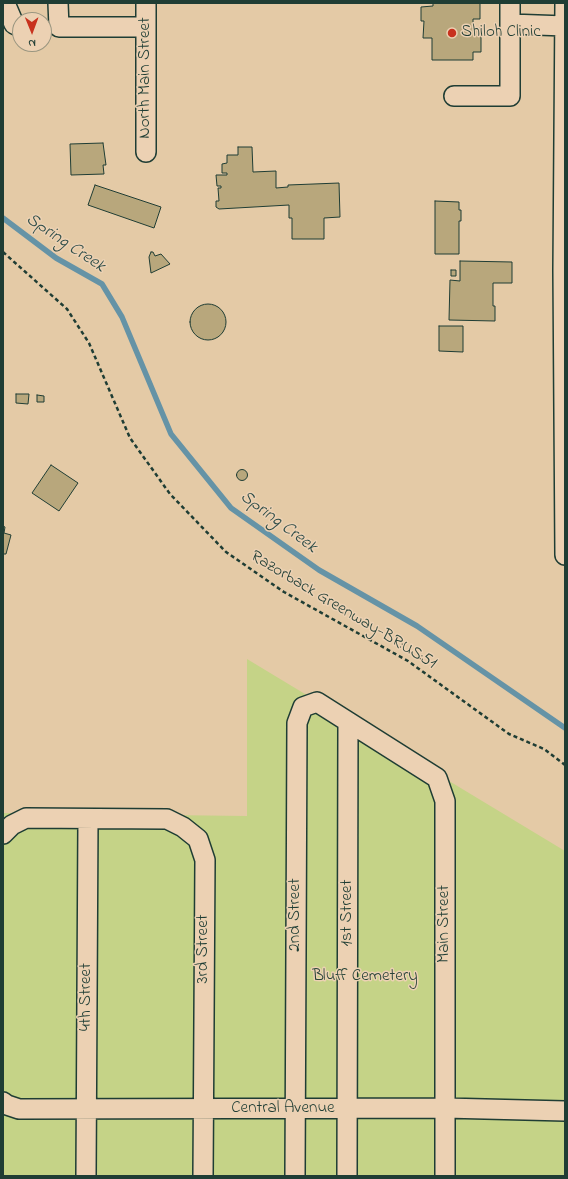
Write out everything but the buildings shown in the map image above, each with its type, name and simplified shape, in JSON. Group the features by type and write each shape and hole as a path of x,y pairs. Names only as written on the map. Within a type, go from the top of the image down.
{"street":[{"path":"5,3 12,19"},
{"path":"52,24 58,3"},
{"name":"North Main Street","path":"146,3 146,152"},
{"path":"454,96 510,96 510,3"},
{"path":"565,3 565,555"},
{"path":"510,24 565,26"},
{"path":"52,28 146,27"},
{"name":"2nd Street","path":"295,1176 297,723 303,707 317,702 348,722"},
{"name":"Main Street","path":"348,722 437,778 445,801 445,1176"},
{"name":"1st Street","path":"347,1176 348,722"},
{"name":"3rd Street","path":"3,834 12,825 26,818 167,819 183,827 198,839 205,860 203,1176"},
{"name":"4th Street","path":"86,1176 88,819"},
{"name":"Central Avenue","path":"3,1102 6,1105 19,1109 445,1108 565,1111"}],"path":[{"name":"Razorback Greenway-BR:US:51","path":"3,252 67,309 89,344 130,438 170,494 226,552 284,592 408,661 509,734 544,749 565,765"}],"green space":[{"name":"Bluff Cemetery","path":"247,659 565,851 565,1176 3,1176 3,813 247,816"}],"waterway":[{"name":"Spring Creek","path":"3,218 56,258 102,284 122,317 171,434 231,508 319,570 417,626 565,728"}],"place":[{"name":"Shiloh Clinic","path":"452,33"}]}
